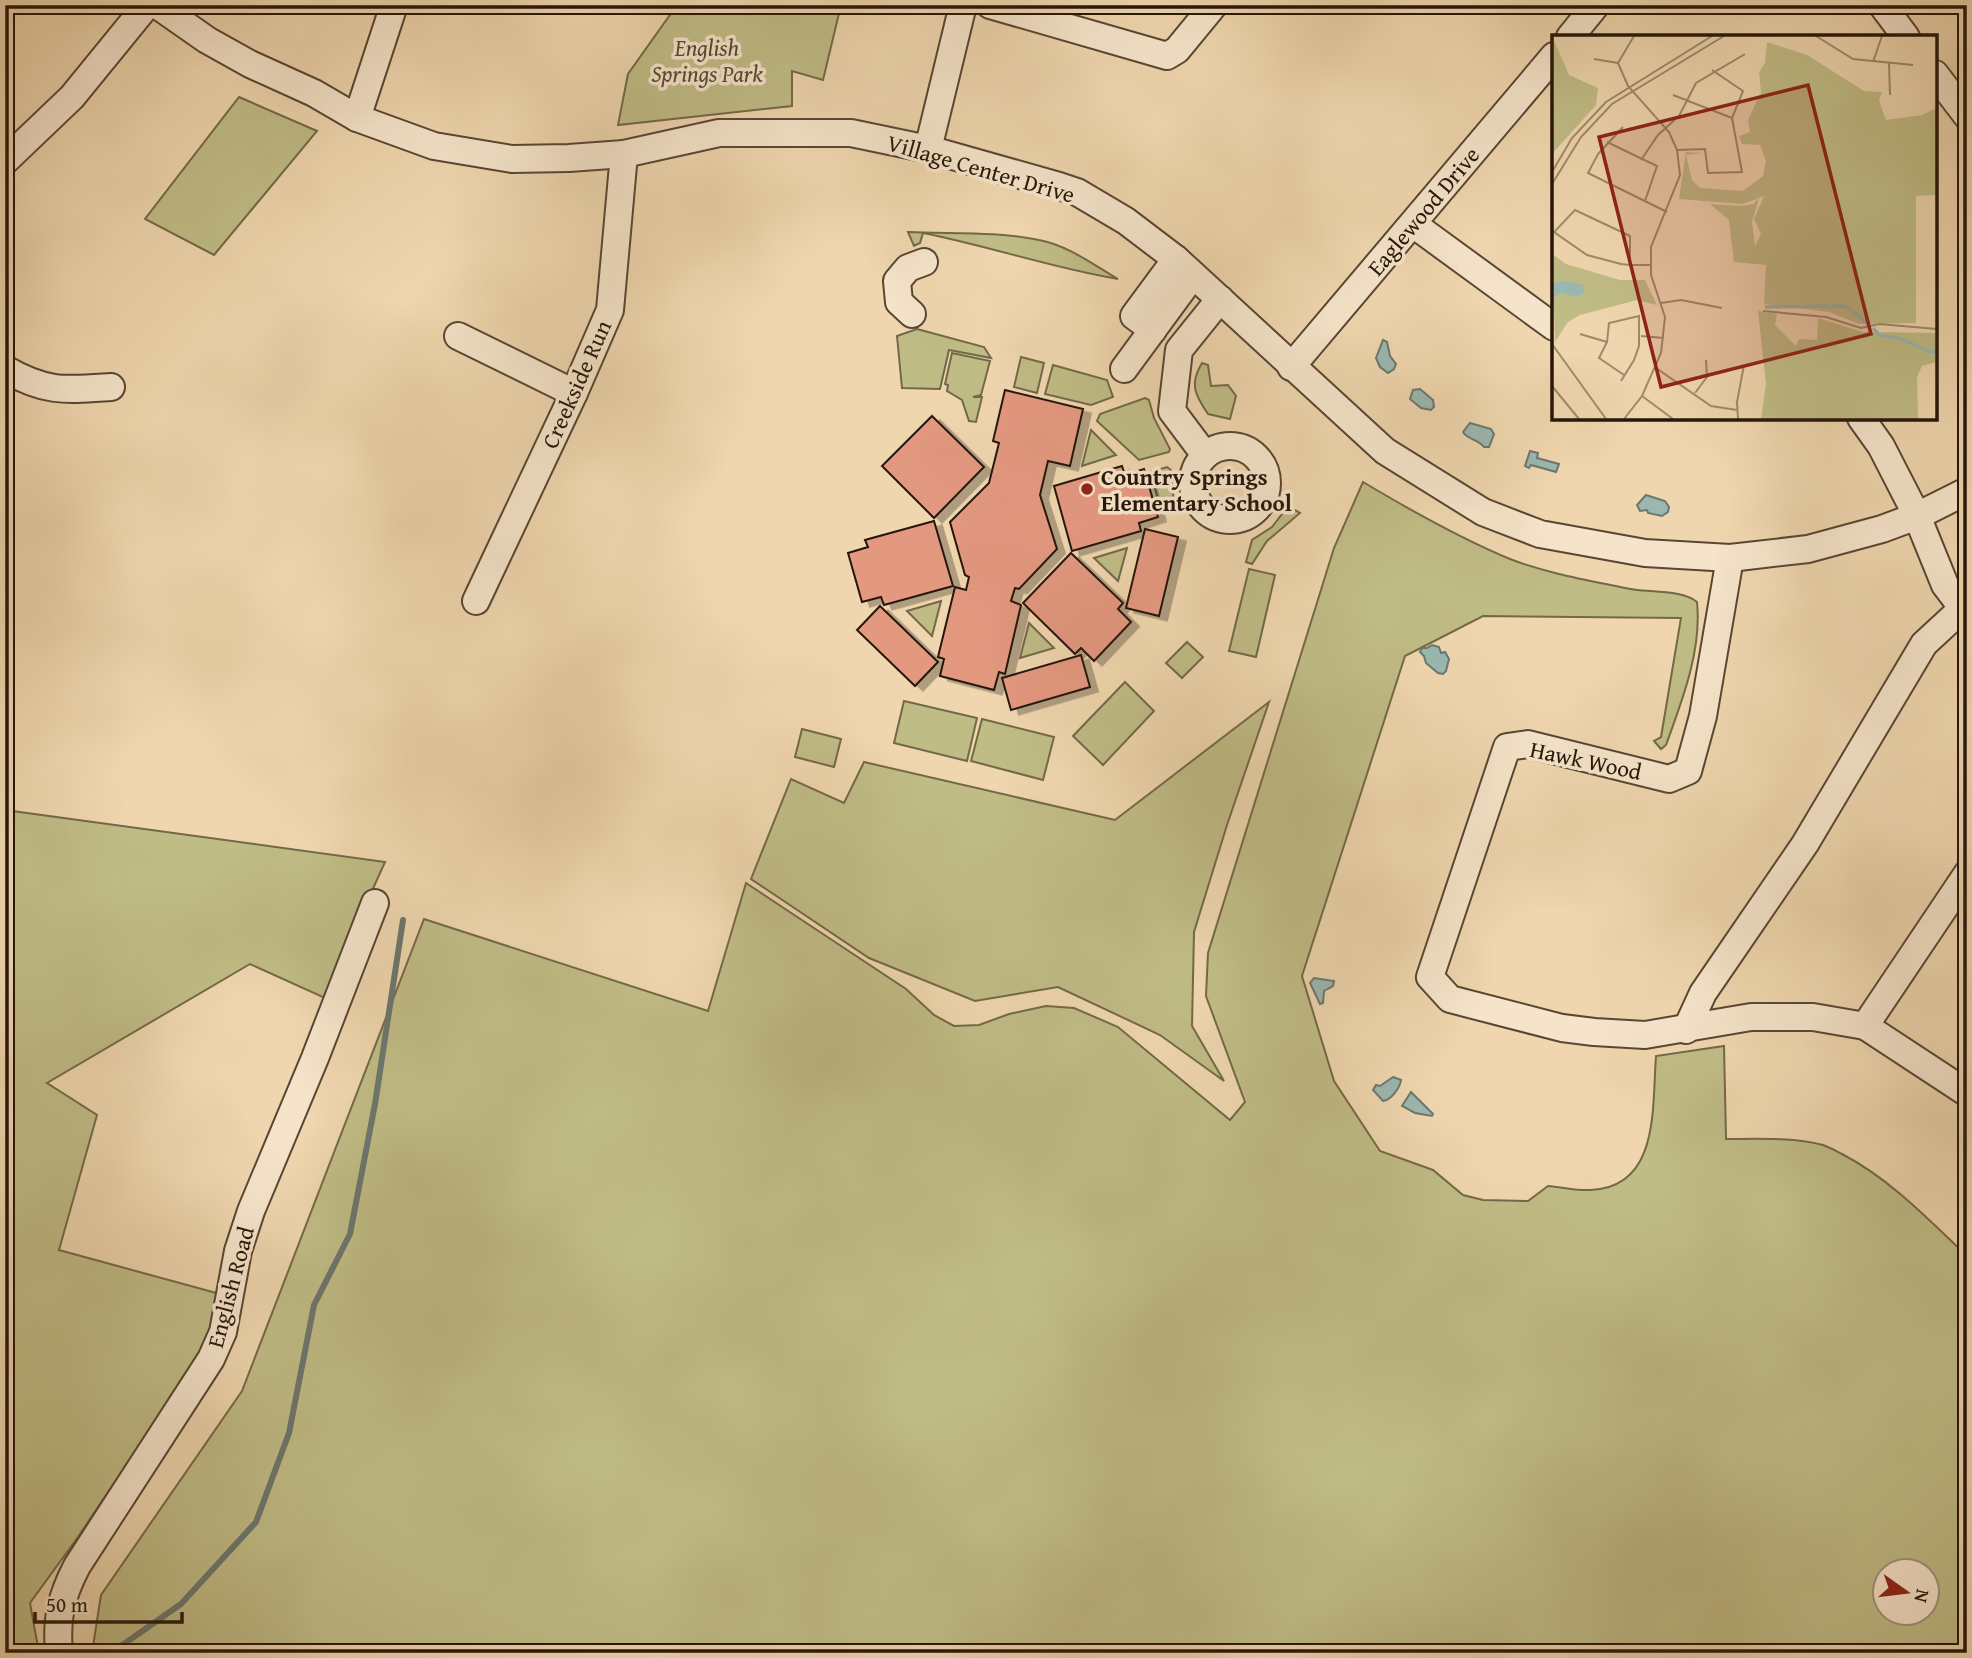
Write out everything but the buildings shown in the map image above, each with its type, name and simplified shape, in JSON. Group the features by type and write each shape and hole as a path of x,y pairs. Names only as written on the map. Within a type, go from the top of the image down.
{"street":[{"path":"5,161 72,97 147,5"},
{"name":"Village Center Drive","path":"157,5 207,40 250,64 314,93 357,118 434,146 512,159 624,154 719,133 851,133 928,149 1077,192 1126,221 1184,267 1385,451 1483,512 1540,534 1645,553 1730,558 1808,548 1882,529 1917,516 1967,491"},
{"path":"357,118 394,5"},
{"path":"928,149 963,5"},
{"path":"990,5 1167,57 1177,50 1214,5"},
{"path":"1572,35 1596,5"},
{"path":"1882,5 1904,35"},
{"name":"Eaglewood Drive","path":"1291,366 1552,58"},
{"path":"1937,77 1967,116"},
{"name":"Creekside Run","path":"476,601 610,310 624,154"},
{"path":"1413,224 1552,326"},
{"path":"912,314 899,302 897,281 908,268 924,262"},
{"path":"1124,369 1153,330 1184,267"},
{"path":"1209,453 1181,408 1186,356 1224,303"},
{"path":"458,336 574,393"},
{"path":"5,369 26,382 55,390 111,387"},
{"path":"1686,1030 1703,993 1805,844 1924,644 1965,611 1945,584 1917,516 1881,446 1862,420"},
{"name":"Hawk Wood","path":"1686,1030 1627,1035 1562,1028 1450,999 1430,977 1507,747 1528,744 1669,779 1688,771 1703,716 1730,558"},
{"path":"1865,1026 1967,874"},
{"name":"English Road","path":"59,1653 57,1629 63,1594 72,1575 211,1359 223,1332 238,1251 251,1211 316,1058 375,903"},
{"path":"1686,1030 1751,1017 1813,1017 1865,1026 1967,1093"}],"green space":[{"name":"English Springs Park","path":"677,5 841,5 823,80 792,71 792,106 618,125 628,74"},
{"path":"239,97 317,131 214,255 145,219"},
{"path":"908,232 990,234 1039,240 1070,251 1118,279 923,233 920,243 914,246"},
{"path":"917,329 984,347 991,358 949,350 940,389 902,388 897,336"},
{"path":"952,353 990,361 981,395 973,397 982,397 976,422 969,421 962,400 947,391 948,385 945,384"},
{"path":"1021,357 1044,363 1037,393 1014,387"},
{"path":"1202,363 1208,365 1211,386 1228,385 1236,396 1230,419 1208,414 1200,401 1195,383"},
{"path":"1053,365 1107,380 1113,397 1091,405 1045,394"},
{"path":"1145,398 1149,400 1154,418 1170,449 1169,452 1139,460 1097,421 1100,414"},
{"path":"1091,430 1116,455 1082,466"},
{"path":"1167,467 1171,470 1174,505 1161,509 1150,472"},
{"path":"1363,482 1453,533 1524,564 1633,590 1673,593 1697,602 1694,657 1666,745 1661,749 1654,741 1661,737 1681,618 1483,616 1405,656 1302,976 1334,1081 1380,1151 1433,1170 1463,1195 1483,1200 1528,1201 1548,1186 1591,1190 1613,1185 1630,1175 1641,1160 1648,1141 1656,1056 1724,1046 1726,1139 1811,1142 1830,1148 1876,1175 1923,1214 1967,1256 1967,1653 92,1653 101,1595 242,1391 424,919 708,1011 746,883 906,989 934,1015 954,1026 979,1025 1009,1014 1046,1006 1074,1008 1118,1027 1230,1120 1245,1102 1206,996 1208,953 1334,548"},
{"path":"1288,506 1300,513 1267,541 1252,564 1246,562 1252,540 1272,527"},
{"path":"1127,548 1118,581 1094,558"},
{"path":"1249,569 1275,575 1256,657 1229,651"},
{"path":"941,601 932,636 907,611"},
{"path":"1029,623 1054,648 1020,658"},
{"path":"1187,642 1203,657 1182,678 1166,663"},
{"path":"1125,682 1154,711 1103,765 1073,736"},
{"path":"904,701 977,718 967,761 894,743"},
{"path":"1269,702 1194,932 1192,1026 1224,1081 1160,1035 1058,987 975,1001 869,958 751,879 791,779 844,803 864,762 1115,820"},
{"path":"982,719 1054,737 1043,780 971,761"},
{"path":"802,729 841,739 834,767 795,757"},
{"path":"5,810 385,862 327,999 250,964 47,1083 97,1115 59,1250 220,1294 211,1331 200,1355 78,1537 30,1603 39,1653 5,1653"}],"water":[{"path":"1383,340 1387,342 1390,356 1396,364 1388,373 1380,367 1376,358"},
{"path":"1420,389 1433,400 1434,407 1431,410 1421,408 1410,399 1413,390"},
{"path":"1470,423 1491,429 1494,434 1489,447 1484,447 1463,432"},
{"path":"1530,451 1538,453 1537,458 1559,464 1556,472 1531,465 1529,468 1525,466"},
{"path":"1646,495 1665,501 1669,507 1668,512 1662,516 1648,513 1647,510 1640,511 1637,505"},
{"path":"1432,645 1439,647 1441,653 1445,652 1449,659 1443,674 1426,663 1420,652 1422,648"},
{"path":"1314,978 1334,981 1333,986 1324,991 1323,1003 1320,1004 1310,983"},
{"path":"1393,1077 1401,1080 1399,1087 1392,1096 1383,1101 1373,1090 1376,1085 1380,1086"},
{"path":"1411,1092 1432,1116 1415,1113 1402,1106"}],"waterway":[{"path":"111,1653 181,1604 256,1522 289,1433 314,1305 350,1234 375,1104 403,920"}],"place":[{"name":"Country Springs Elementary School","path":"1087,489"}]}
